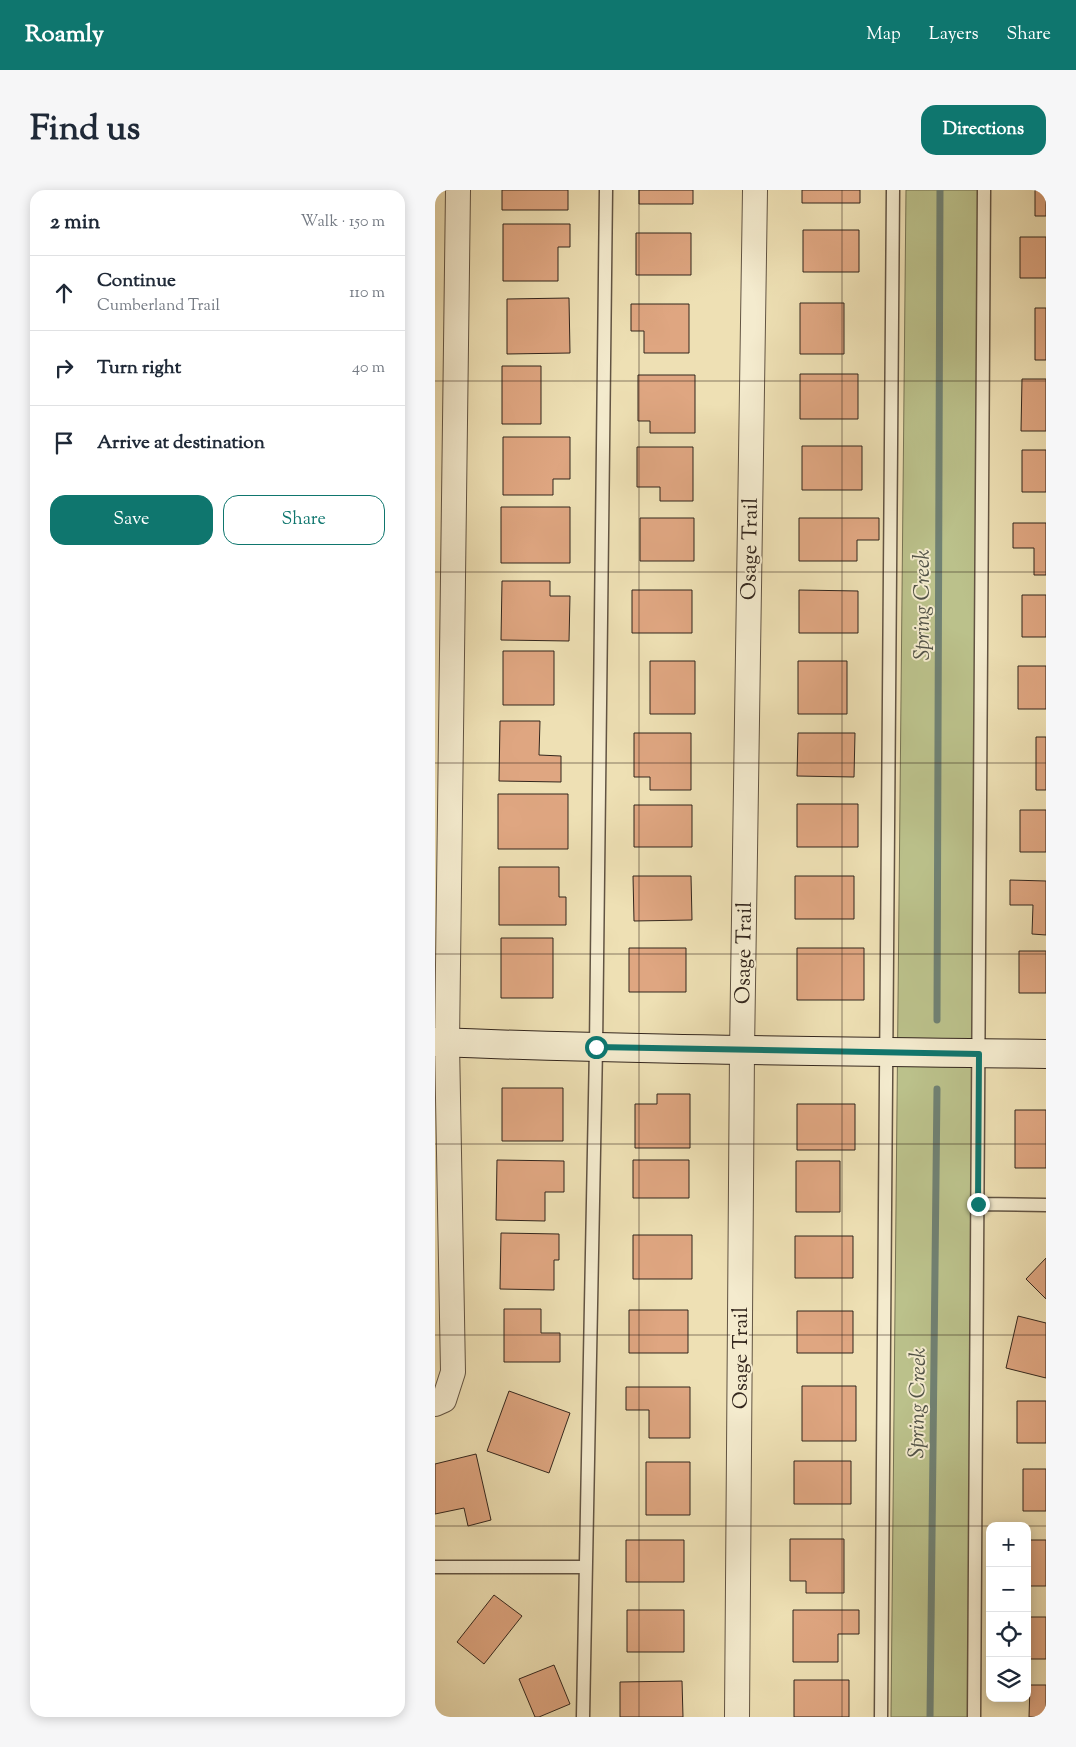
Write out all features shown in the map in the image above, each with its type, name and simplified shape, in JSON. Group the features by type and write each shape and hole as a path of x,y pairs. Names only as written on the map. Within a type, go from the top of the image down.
{"street":[{"path":"439,1402 453,1372 443,1226 441,1042 457,190"},
{"name":"Osage Trail","path":"737,1717 742,1050 755,190"},
{"path":"441,1042 538,1046 1046,1054"}],"lane":[{"path":"583,1717 596,1047 606,190"},
{"path":"881,1717 893,190"},
{"path":"974,1717 984,190"},
{"path":"978,1204 1046,1205"},
{"path":"435,1567 585,1567"}],"green space":[{"path":"906,190 980,190 972,1717 891,1717"}],"building":[{"path":"502,190 568,190 568,210 502,210"},
{"path":"639,190 693,190 693,204 639,204"},
{"path":"802,190 860,190 860,203 802,203"},
{"path":"1035,190 1046,190 1046,216 1035,216"},
{"path":"503,224 570,224 570,247 558,247 558,281 503,281"},
{"path":"803,230 859,230 859,272 803,272"},
{"path":"636,233 691,233 691,275 636,275"},
{"path":"1020,237 1046,237 1046,278 1020,278"},
{"path":"569,298 570,353 507,354 507,299"},
{"path":"800,303 844,303 844,354 800,354"},
{"path":"631,304 689,304 689,353 644,353 644,331 631,331"},
{"path":"1035,308 1046,308 1046,360 1035,360"},
{"path":"502,366 541,366 541,424 502,424"},
{"path":"800,374 858,374 858,419 800,419"},
{"path":"638,375 695,375 695,433 650,433 650,421 638,421"},
{"path":"1022,379 1046,379 1046,431 1021,431"},
{"path":"503,437 570,437 570,479 553,479 553,495 503,495"},
{"path":"802,446 862,446 862,490 802,490"},
{"path":"637,447 693,447 693,501 660,501 660,487 637,487"},
{"path":"1022,450 1046,450 1046,492 1022,492"},
{"path":"501,507 570,507 570,563 501,563"},
{"path":"640,518 694,518 694,561 640,561"},
{"path":"799,518 879,518 879,540 857,540 857,561 799,561"},
{"path":"1013,523 1046,523 1046,575 1034,575 1034,548 1013,548"},
{"path":"502,581 550,581 550,596 570,596 569,641 501,640"},
{"path":"632,590 692,590 692,633 632,633"},
{"path":"799,590 858,591 858,633 799,633"},
{"path":"1022,595 1046,595 1046,637 1022,637"},
{"path":"503,651 554,651 554,705 503,705"},
{"path":"650,661 695,661 695,714 650,714"},
{"path":"798,661 847,661 847,714 798,714"},
{"path":"1018,666 1046,666 1046,709 1018,709"},
{"path":"500,721 540,721 539,755 561,756 561,782 499,781"},
{"path":"634,733 691,733 691,790 650,790 650,777 634,777"},
{"path":"798,733 855,733 854,777 797,776"},
{"path":"1036,737 1046,737 1046,790 1036,790"},
{"path":"498,794 568,794 568,849 498,849"},
{"path":"797,804 858,804 858,847 797,847"},
{"path":"634,805 692,805 692,847 634,847"},
{"path":"1020,810 1046,810 1046,852 1020,852"},
{"path":"499,867 559,867 559,897 566,897 566,925 499,925"},
{"path":"633,876 691,876 692,920 634,921"},
{"path":"795,876 854,876 854,919 795,919"},
{"path":"1010,880 1046,881 1046,935 1032,934 1033,905 1010,905"},
{"path":"501,938 553,938 553,998 501,998"},
{"path":"629,948 686,948 686,992 629,992"},
{"path":"797,948 864,948 864,1000 797,1000"},
{"path":"1019,951 1046,951 1046,993 1019,993"},
{"path":"502,1088 563,1088 563,1141 502,1141"},
{"path":"657,1094 690,1094 690,1148 635,1148 635,1104 657,1104"},
{"path":"797,1104 855,1104 855,1150 797,1150"},
{"path":"1015,1110 1046,1110 1046,1168 1015,1168"},
{"path":"497,1160 564,1161 564,1192 545,1192 545,1221 496,1220"},
{"path":"633,1160 689,1160 689,1198 633,1198"},
{"path":"796,1161 840,1161 840,1212 796,1212"},
{"path":"501,1233 559,1234 559,1260 554,1260 554,1290 500,1289"},
{"path":"633,1235 692,1235 692,1279 633,1279"},
{"path":"795,1236 853,1236 853,1278 795,1278"},
{"path":"1046,1258 1046,1299 1026,1279"},
{"path":"504,1309 541,1309 541,1333 560,1333 560,1362 504,1362"},
{"path":"629,1310 688,1310 688,1353 629,1353"},
{"path":"797,1311 853,1311 853,1353 797,1353"},
{"path":"1018,1316 1046,1323 1046,1378 1006,1368"},
{"path":"802,1386 856,1386 856,1441 802,1441"},
{"path":"626,1387 690,1387 690,1438 649,1438 649,1410 626,1410"},
{"path":"509,1391 570,1413 549,1473 487,1451"},
{"path":"1017,1401 1046,1401 1046,1443 1017,1443"},
{"path":"476,1454 491,1520 468,1526 464,1508 435,1514 435,1464"},
{"path":"794,1461 851,1461 851,1504 794,1504"},
{"path":"646,1462 690,1462 690,1515 646,1515"},
{"path":"1023,1469 1046,1469 1046,1511 1023,1511"},
{"path":"790,1539 844,1539 844,1593 806,1593 806,1581 790,1581"},
{"path":"626,1540 684,1540 684,1582 626,1582"},
{"path":"1031,1540 1046,1540 1046,1586 1031,1586"},
{"path":"494,1595 522,1616 484,1664 457,1642"},
{"path":"627,1610 684,1610 684,1652 627,1652"},
{"path":"793,1610 859,1610 859,1634 838,1634 838,1662 793,1662"},
{"path":"1031,1617 1046,1617 1046,1659 1031,1659"},
{"path":"554,1665 570,1704 535,1717 519,1679"},
{"path":"794,1680 849,1680 849,1717 794,1717"},
{"path":"682,1681 683,1717 620,1717 620,1682"},
{"path":"1031,1685 1046,1685 1046,1717 1029,1717"}],"waterway":[{"name":"Spring Creek","path":"937,1020 940,190"},
{"name":"Spring Creek","path":"930,1717 937,1089"}],"route":[{"path":"596,1047 979,1054 978,1204"}]}
